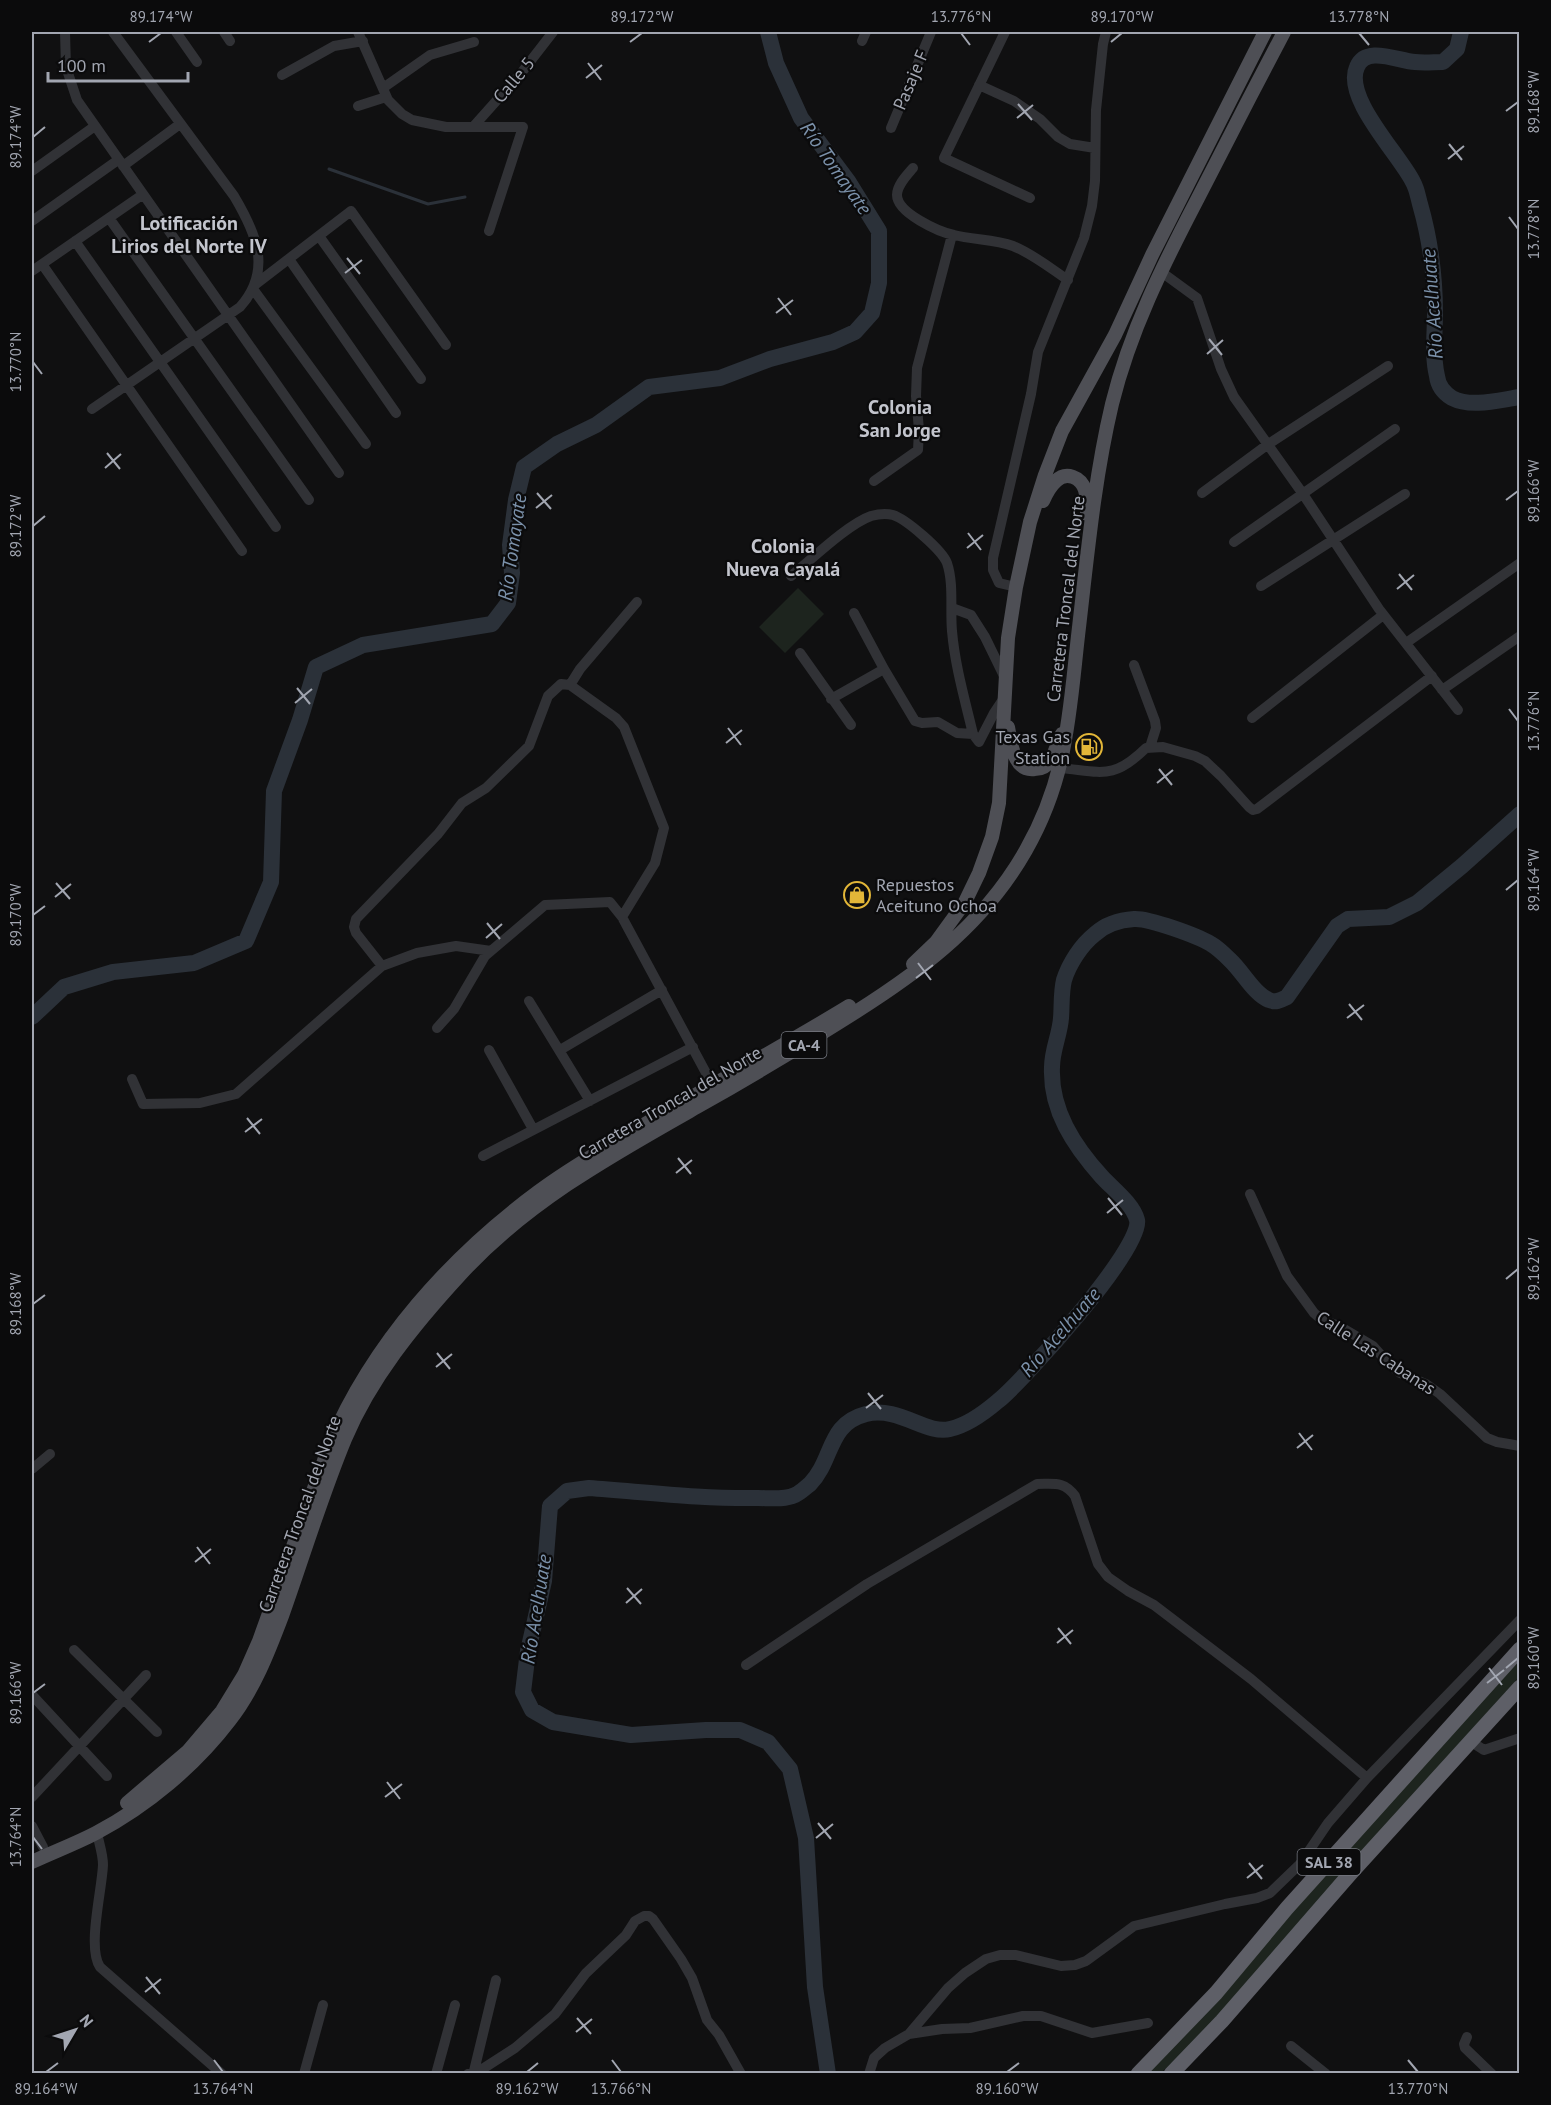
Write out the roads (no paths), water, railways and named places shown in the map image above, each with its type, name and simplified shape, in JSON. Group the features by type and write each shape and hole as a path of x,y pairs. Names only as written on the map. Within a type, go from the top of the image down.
{"highway":[{"name":"SAL 38","path":"1138,2073 1216,1993 1287,1908 1520,1649"},
{"name":"SAL 38","path":"1171,2073 1222,2021 1350,1874 1520,1687"}],"main road":[{"name":"Carretera Troncal del Norte","path":"37,1850 92,1824 135,1797 188,1751 222,1712 256,1650 339,1422 383,1351 452,1265 485,1234 540,1190 712,1084 805,1033 897,976 936,942 972,888 992,837 999,803 1005,678 1016,587 1030,522 1062,431 1115,335 1152,255 1265,32"},
{"name":"Carretera Troncal del Norte","path":"32,1862 97,1833 141,1804 191,1764 232,1718 257,1679 335,1466 360,1408 399,1348 461,1273 505,1232 554,1193 892,990 935,957 971,925 1000,890 1023,855 1048,807 1060,768 1070,715 1099,472 1113,403 1141,313 1160,271 1284,32"},
{"path":"1030,522 1054,482 1067,476 1076,478 1084,486 1086,492 1089,552"},
{"path":"1004,704 1015,757 1020,764 1033,770 1042,768 1050,760 1070,715"}],"street":[{"path":"65,32 66,67 77,100 339,473"},
{"path":"113,32 234,196 247,219 257,247 255,286 366,444"},
{"path":"176,32 196,62"},
{"name":"Calle 5","path":"473,127 522,72 553,32"},
{"name":"Pasaje F","path":"891,128 931,32"},
{"path":"1005,32 944,158 1030,198"},
{"path":"1016,587 999,583 993,570 993,558 1031,394 1038,352 1084,238 1092,206 1095,181 1096,110 1106,32"},
{"path":"282,75 334,46 361,36 384,93 402,114 412,120 446,127 523,127 489,231"},
{"path":"358,106 384,93 430,56 474,42"},
{"path":"979,85 1014,101 1070,144 1095,148"},
{"path":"32,221 180,124"},
{"path":"32,171 95,126"},
{"path":"913,168 900,185 897,194 902,209 913,217 952,235 1012,245 1033,255 1068,280"},
{"path":"32,271 142,195"},
{"path":"92,409 240,307 255,286 351,211 446,345"},
{"path":"109,218 309,500"},
{"path":"874,481 918,450 917,368 952,235"},
{"path":"319,236 421,379"},
{"path":"75,241 276,527"},
{"path":"288,259 396,413"},
{"path":"42,264 242,551"},
{"path":"1160,271 1197,298 1221,369 1234,397 1383,615 1458,710"},
{"path":"1202,493 1267,445 1388,366"},
{"path":"1234,542 1395,429"},
{"path":"1261,586 1405,494"},
{"path":"791,576 855,525 870,516 882,513 899,517 943,555 947,564 957,666 973,734 980,742 994,713 1004,704"},
{"path":"1407,643 1520,563"},
{"path":"570,685 580,669 637,602"},
{"path":"952,608 970,615 985,637 1005,678"},
{"path":"854,613 915,720 922,723 938,722 957,734 973,734"},
{"path":"1252,718 1383,615"},
{"path":"985,637 991,641 998,641 1010,628"},
{"path":"1442,690 1520,636"},
{"path":"800,653 851,725"},
{"path":"1060,768 1107,773 1122,769 1150,747 1156,728 1155,721 1134,666"},
{"path":"831,699 884,669"},
{"path":"1150,747 1163,747 1205,761 1249,807 1253,810 1257,809 1432,676"},
{"path":"382,966 356,933 354,927 356,919 438,834 462,803 486,788 529,746 548,696 561,684 570,685 616,718 624,727 664,828 655,863 622,917"},
{"path":"437,1028 454,1009 485,956 544,905 610,902 622,917 712,1084"},
{"path":"132,1079 143,1104 201,1103 236,1094 382,966 417,952 456,946 491,951"},
{"path":"560,1050 662,990"},
{"path":"529,1001 590,1101"},
{"path":"483,1156 693,1047"},
{"path":"489,1050 533,1129"},
{"name":"Calle Las Cabanas","path":"1250,1194 1287,1276 1314,1313 1322,1320 1339,1326 1373,1346 1389,1364 1400,1372 1426,1384 1440,1394 1487,1438 1520,1446"},
{"path":"32,1469 50,1454"},
{"path":"746,1665 867,1584 1037,1484 1056,1484 1068,1487 1075,1496 1098,1564 1108,1577 1154,1605 1251,1679 1367,1778"},
{"path":"869,2073 874,2058 885,2048 909,2034 948,1988 986,1959 1000,1955 1016,1955 1061,1965 1075,1965 1086,1961 1134,1926 1270,1893 1300,1864 1328,1823 1367,1778 1520,1620"},
{"path":"74,1650 157,1732"},
{"path":"32,1797 146,1675"},
{"path":"32,1695 107,1776"},
{"path":"1470,1741 1484,1750 1520,1738"},
{"path":"32,1826 37,1850"},
{"path":"97,1833 103,1868 94,1945 95,1960 100,1967 222,2073"},
{"path":"471,2072 484,2068 515,2048 555,2014 586,1973 626,1935 634,1921 644,1916 654,1919 681,1959 692,1978 707,2020 719,2035 741,2073"},
{"path":"471,2072 496,1980"},
{"path":"304,2073 323,2005"},
{"path":"436,2073 455,2005"},
{"path":"909,2034 970,2028 1023,2016 1041,2016 1092,2033 1148,2023"},
{"path":"1467,2037 1465,2048 1492,2073"},
{"path":"1291,2046 1326,2073"}],"waterway":[{"name":"Río Tomayate","path":"32,1017 64,987 113,972 194,963 246,941 271,882 274,791 300,720 316,667 363,645 492,624 508,603 512,573 510,545 516,500 524,467 557,444 596,425 649,387 720,378 770,359 833,342 855,332 872,313 879,283 879,231 848,181 801,118 776,63 768,32"},
{"name":"Río Acelhuate","path":"1461,32 1457,49 1443,62 1415,62 1375,55 1361,60 1357,67 1355,80 1365,110 1406,171 1417,193 1427,231 1433,271 1434,345 1440,386 1452,398 1460,401 1485,402 1520,397"},
{"path":"329,169 428,204 465,197"},
{"name":"Río Acelhuate","path":"828,2074 815,1987 806,1838 790,1769 768,1742 740,1730 631,1735 553,1722 532,1710 523,1692 528,1651 544,1581 550,1506 567,1491 589,1488 674,1495 786,1498 797,1494 810,1484 818,1474 837,1434 853,1419 866,1414 890,1414 941,1430 957,1427 981,1414 1011,1389 1080,1313 1122,1257 1134,1235 1137,1220 1135,1214 1073,1140 1060,1113 1052,1083 1052,1061 1060,1024 1064,980 1080,949 1108,925 1134,919 1162,924 1214,946 1235,965 1258,993 1269,1000 1278,1001 1287,997 1337,926 1348,919 1389,917 1417,903 1520,814"}],"place":[{"name":"Texas Gas Station","path":"1089,747"},
{"name":"Repuestos Aceituno Ochoa","path":"857,895"}],"district":[{"name":"Lotificación Lirios del Norte IV","path":"189,234"},
{"name":"Colonia San Jorge","path":"900,418"},
{"name":"Colonia Nueva Cayalá","path":"783,558"}]}
